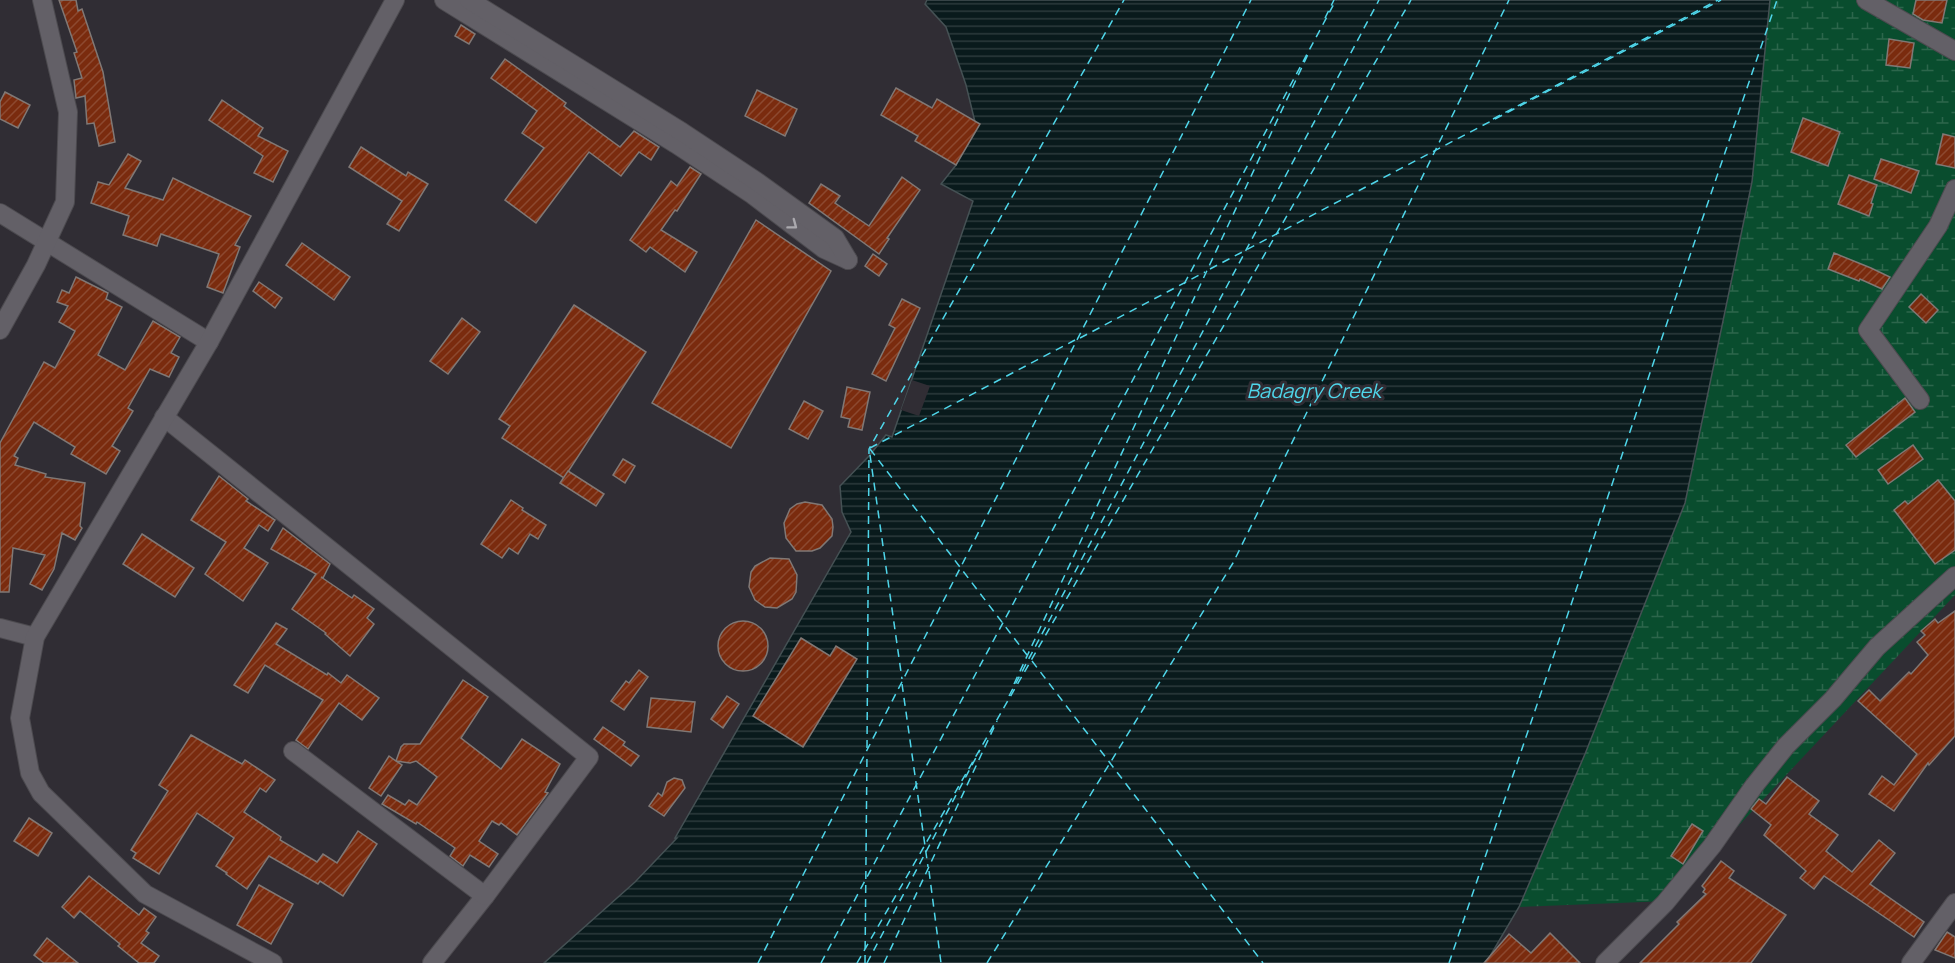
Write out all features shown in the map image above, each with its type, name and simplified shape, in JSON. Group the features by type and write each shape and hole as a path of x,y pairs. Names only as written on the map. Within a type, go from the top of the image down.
{"street":[{"path":"0,330 65,202 68,112 42,0"},
{"path":"273,963 146,894 41,793 30,773 20,718 35,637 209,342 395,0"},
{"path":"444,0 676,144 753,195 824,249 848,260 835,238 756,181 682,132 469,0"},
{"path":"1866,0 1955,51"},
{"path":"1920,400 1868,330 1938,226 1955,189"},
{"path":"0,213 209,342"},
{"path":"164,417 590,757 432,963"},
{"path":"1615,960 1706,854 1754,786 1786,746 1833,699 1877,646 1955,576"},
{"path":"0,628 35,637"},
{"path":"293,751 485,896"},
{"path":"1911,963 1955,903"}],"green space":[{"path":"1770,0 1955,0 1955,595 1668,901 1519,907 1585,754 1685,503 1752,182"}],"water":[{"name":"Badagry Creek","path":"927,0 1770,0 1752,182 1685,503 1585,754 1519,907 1486,963 544,963 635,882 677,838 675,838 851,532 842,512 840,486 886,435 892,437 973,201 941,184 956,165 975,122 966,85 946,27 925,4"}],"pier":[{"path":"912,380 930,386 919,416 901,410"}],"building":[{"path":"59,0 76,0 78,11 82,9 103,72 115,142 99,146 94,123 87,124 85,96 76,98 74,80 82,78 74,53 77,52"},
{"path":"1916,0 1947,0 1942,23 1923,20 1913,14"},
{"path":"461,25 475,34 469,44 455,36"},
{"path":"1889,39 1914,43 1910,68 1886,65"},
{"path":"505,59 566,103 564,106 620,147 634,131 659,147 651,160 639,152 621,176 589,152 536,223 505,200 544,148 522,133 537,111 491,78"},
{"path":"896,88 932,108 937,99 980,124 956,165 915,141 918,136 881,115"},
{"path":"757,90 797,109 785,136 745,116"},
{"path":"5,92 30,105 18,128 0,119 0,102"},
{"path":"222,100 263,128 258,136 288,151 273,182 254,173 263,156 209,120"},
{"path":"1803,118 1840,132 1828,166 1791,152"},
{"path":"1943,134 1955,137 1955,168 1936,164"},
{"path":"361,147 406,176 408,172 428,184 399,231 387,224 402,201 349,167"},
{"path":"128,154 141,161 125,188 163,200 173,178 251,216 235,245 240,247 223,293 207,287 219,254 161,234 157,246 123,235 129,216 91,203 98,182 109,185"},
{"path":"1881,159 1919,171 1911,193 1874,179"},
{"path":"690,167 701,174 677,211 675,210 661,230 697,252 685,272 650,247 646,252 630,240 671,181 677,186"},
{"path":"1849,175 1877,185 1869,216 1838,204"},
{"path":"902,177 920,190 887,238 889,239 879,254 809,203 821,184 840,196 835,203 869,226"},
{"path":"756,220 831,271 731,448 652,403"},
{"path":"302,243 350,277 334,300 286,265"},
{"path":"1834,253 1890,277 1882,289 1828,269"},
{"path":"873,254 887,264 879,276 865,266"},
{"path":"76,277 108,293 106,299 122,307 98,355 125,370 153,321 180,337 171,353 179,357 169,377 150,369 128,408 133,411 112,446 120,451 106,474 71,454 75,447 34,422 14,456 18,458 15,465 46,474 45,477 85,483 80,526 82,528 75,540 62,533 54,569 42,590 30,584 45,555 13,548 9,592 0,592 0,443 44,362 55,368 75,331 59,322 68,306 57,302 62,290 69,293"},
{"path":"259,282 282,298 275,308 253,291"},
{"path":"1921,294 1938,310 1926,323 1909,307"},
{"path":"902,299 920,308 886,381 872,374 895,328 889,325"},
{"path":"574,305 646,352 564,478 502,438 510,426 499,419"},
{"path":"462,318 480,332 448,374 430,361"},
{"path":"847,387 870,392 862,430 848,427 850,419 841,417"},
{"path":"1905,398 1915,412 1856,457 1846,445"},
{"path":"804,401 823,411 808,439 789,429"},
{"path":"1913,445 1923,459 1888,484 1878,470"},
{"path":"623,459 635,466 625,483 613,475"},
{"path":"568,471 604,494 596,506 560,483"},
{"path":"219,476 248,499 246,501 275,520 268,531 259,525 244,548 268,563 243,601 205,574 226,542 191,520"},
{"path":"1938,480 1955,501 1955,550 1935,564 1894,510 1905,501 1908,504"},
{"path":"511,500 546,525 538,539 530,534 518,554 509,548 502,558 481,544"},
{"path":"805,502 822,505 832,519 832,536 820,548 812,551 796,551 786,538 784,523 790,509"},
{"path":"283,528 330,564 323,578 321,577 352,598 354,595 374,609 367,618 374,624 350,656 326,633 292,609 316,574 271,549"},
{"path":"142,534 194,568 175,597 123,564"},
{"path":"770,558 789,559 797,575 796,592 792,599 777,608 765,607 755,600 749,587 751,572 755,566"},
{"path":"1955,611 1955,736 1929,765 1928,763 1894,811 1869,794 1882,776 1894,785 1917,754 1858,701 1869,690 1880,701 1909,672 1911,674 1928,655 1917,642 1925,635 1921,631 1935,619 1938,623"},
{"path":"743,621 761,628 768,646 761,664 743,671 725,664 718,646 725,628"},
{"path":"276,623 287,629 276,644 327,675 328,673 341,683 347,675 379,698 362,720 339,703 308,749 296,740 323,700 265,665 248,693 234,685"},
{"path":"801,638 830,656 836,646 857,659 803,747 753,716"},
{"path":"639,670 648,677 624,710 611,701 626,681 629,683"},
{"path":"463,680 488,697 461,738 501,769 522,739 560,764 545,792 548,793 517,835 501,823 499,825 492,821 479,841 498,854 489,867 470,855 463,866 450,856 455,848 417,822 416,824 382,804 388,795 405,805 409,800 417,805 437,777 416,761 410,763 396,761 404,744 420,744"},
{"path":"727,696 739,704 723,728 711,719"},
{"path":"651,698 695,702 691,732 647,727"},
{"path":"603,727 625,742 623,745 639,756 631,766 594,739"},
{"path":"191,735 242,764 245,760 275,780 266,792 260,788 244,812 281,837 280,840 317,862 323,854 337,863 358,831 377,844 343,896 320,881 318,884 269,856 247,889 216,866 234,838 197,813 159,874 133,858 136,853 131,850 168,791 159,785"},
{"path":"389,756 402,765 381,796 369,788"},
{"path":"1787,777 1819,801 1809,814 1838,835 1826,851 1852,872 1879,840 1895,853 1870,884 1924,922 1914,937 1824,876 1814,889 1800,878 1806,871 1764,835 1771,825 1751,809 1759,799 1766,804"},
{"path":"674,778 682,780 685,788 664,816 649,806 658,793 662,796 667,782"},
{"path":"29,818 52,833 38,856 14,841"},
{"path":"1692,824 1703,831 1683,864 1671,856"},
{"path":"1721,861 1734,871 1729,878 1786,915 1751,963 1640,963 1706,894 1702,886"},
{"path":"89,876 139,915 144,908 156,917 146,931 149,933 141,943 159,956 154,963 139,963 80,911 74,918 62,907"},
{"path":"259,885 293,904 271,944 237,925"},
{"path":"1947,932 1955,937 1955,958 1935,950"},
{"path":"1550,933 1580,963 1484,963 1509,934 1531,953"},
{"path":"47,938 78,963 44,963 34,955"}],"ferry route":[{"path":"867,748 869,449 1124,0"},
{"path":"758,963 1251,0"},
{"path":"1325,18 1334,0"},
{"path":"821,963 1336,0"},
{"path":"1009,696 1379,0"},
{"path":"857,963 1411,0"},
{"path":"987,963 1233,563 1509,0"},
{"path":"1493,119 1718,0"},
{"path":"1210,269 1721,0"},
{"path":"1449,963 1777,0"},
{"path":"1014,684 1309,52"},
{"path":"1080,338 1205,272"},
{"path":"870,448 1075,340"},
{"path":"870,449 1027,655"},
{"path":"870,455 902,679"},
{"path":"1032,661 1263,963"},
{"path":"902,684 928,867"},
{"path":"884,963 997,721"},
{"path":"867,963 980,750"},
{"path":"865,963 867,753"},
{"path":"929,871 941,963"}]}
